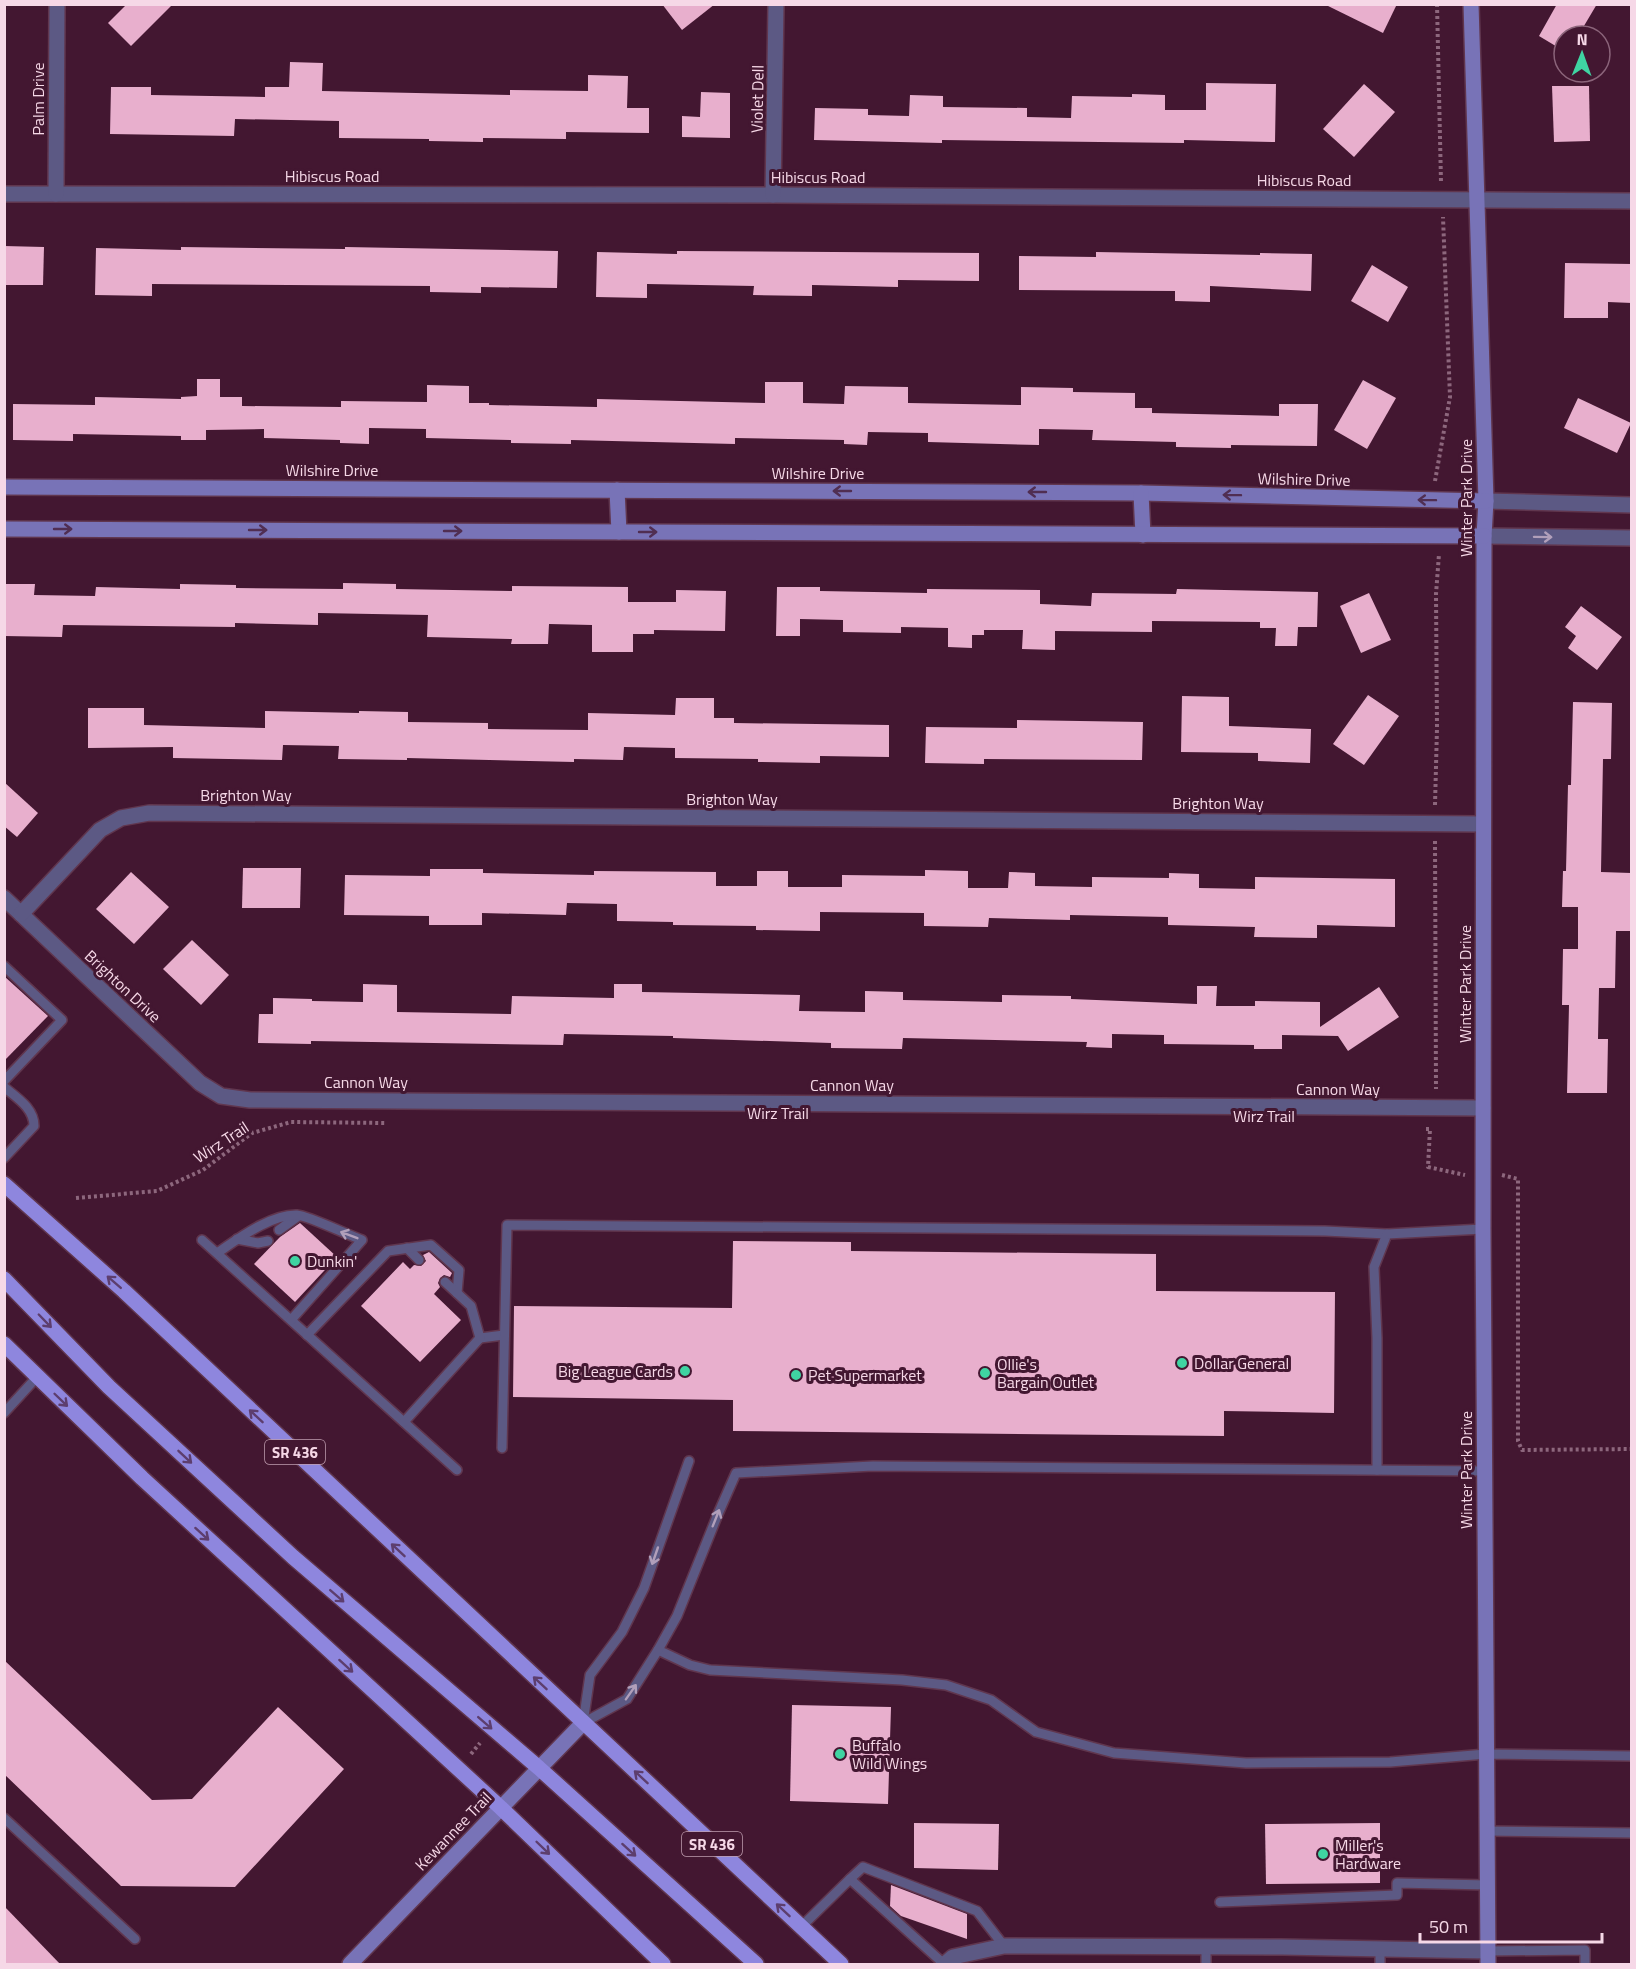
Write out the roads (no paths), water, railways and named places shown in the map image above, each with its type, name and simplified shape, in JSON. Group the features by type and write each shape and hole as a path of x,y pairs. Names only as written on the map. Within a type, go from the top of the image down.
{"main road":[{"name":"SR 436","path":"4,1184 124,1291 842,1965"},
{"path":"4,1280 109,1387 293,1557 539,1768 756,1965"},
{"path":"4,1344 141,1478 501,1808 663,1965"}],"street":[{"name":"Palm Drive","path":"56,194 57,4"},
{"name":"Violet Dell","path":"773,195 776,4"},
{"name":"Winter Park Drive","path":"1471,4 1486,501 1484,536 1483,1229 1488,1958"},
{"name":"Hibiscus Road","path":"4,194 1476,198 1632,201"},
{"name":"Wilshire Drive","path":"4,487 1141,493 1632,505"},
{"path":"617,490 619,532"},
{"path":"1141,493 1143,535"},
{"path":"4,529 1632,538"},
{"name":"Brighton Way","path":"21,914 100,830 121,818 149,813 1483,824"},
{"name":"Brighton Drive","path":"4,898 200,1083 221,1096"},
{"name":"Cannon Way","path":"221,1096 262,1100 1483,1108"},
{"name":"Kewannee Trail","path":"350,1965 583,1723"},
{"path":"945,1965 953,1957 1004,1946 1380,1948 1488,1958"}],"lane":[{"path":"4,966 62,1020 4,1081"},
{"path":"4,1087 31,1110 34,1126 4,1158"},
{"path":"279,1230 299,1215"},
{"path":"217,1253 237,1239 283,1216 299,1215 362,1240 291,1320"},
{"path":"502,1448 507,1225 1313,1231 1387,1234 1483,1229"},
{"path":"1377,1470 1377,1338 1374,1267 1387,1234"},
{"path":"237,1239 258,1243 268,1241"},
{"path":"202,1240 456,1470"},
{"path":"308,1335 388,1251 431,1245 459,1270 458,1293"},
{"path":"407,1248 419,1260"},
{"path":"445,1282 471,1306 480,1338"},
{"path":"404,1422 480,1338 504,1335"},
{"path":"4,1413 37,1377"},
{"path":"583,1723 590,1675 622,1632 644,1588 689,1461"},
{"path":"583,1723 627,1699 658,1650 677,1616 736,1473 873,1466 1484,1471"},
{"path":"658,1650 690,1665 710,1670 902,1680 946,1685 991,1700 1036,1732 1114,1753 1246,1763 1390,1762 1486,1754 1632,1756"},
{"path":"4,1818 135,1940"},
{"path":"1487,1831 1632,1833"},
{"path":"801,1927 862,1867 977,1911 1004,1946"},
{"path":"849,1879 945,1965"},
{"path":"1220,1902 1397,1895 1397,1882 1488,1884"},
{"path":"1206,1947 1206,1965"},
{"path":"1380,1948 1380,1965"},
{"path":"1488,1958 1585,1950 1585,1965"}],"place":[{"name":"Dunkin'","path":"295,1261"},
{"name":"Dollar General","path":"1182,1363"},
{"name":"Big League Cards","path":"685,1371"},
{"name":"Ollie's Bargain Outlet","path":"985,1373"},
{"name":"Pet Supermarket","path":"796,1375"},
{"name":"Buffalo Wild Wings","path":"840,1754"},
{"name":"Miller's Hardware","path":"1323,1854"}]}
